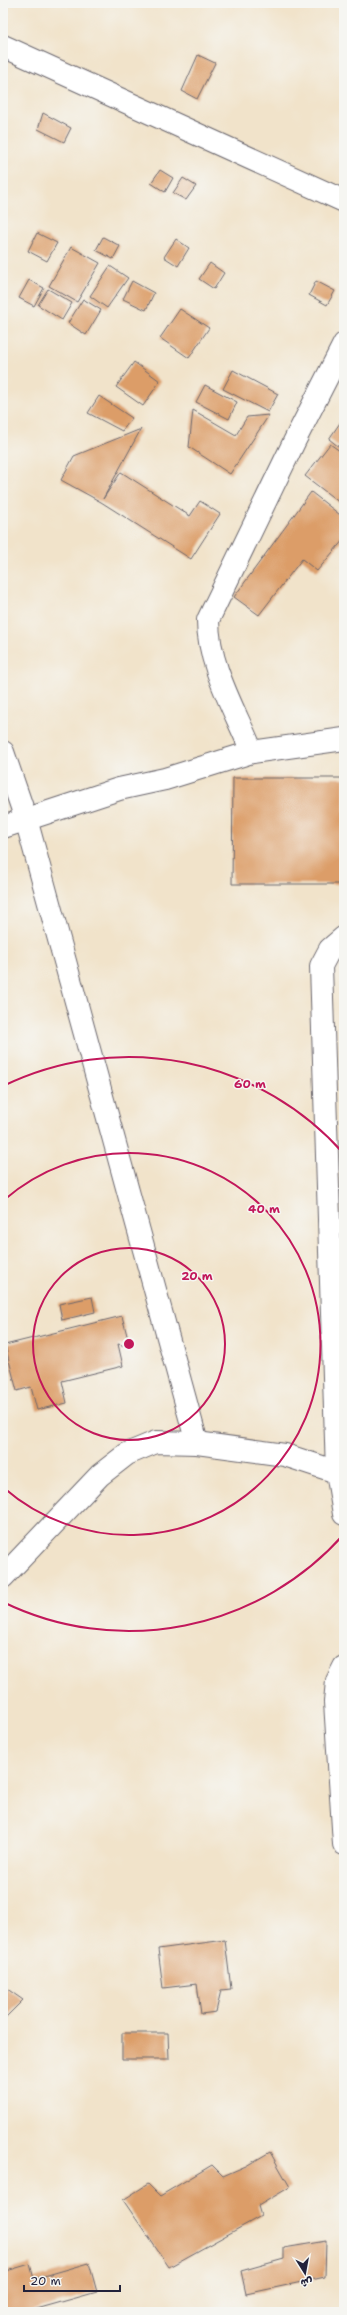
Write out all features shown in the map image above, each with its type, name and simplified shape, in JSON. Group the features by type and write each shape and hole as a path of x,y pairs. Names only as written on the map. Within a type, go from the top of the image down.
{"street":[{"path":"3,46 344,200"},
{"path":"252,752 215,663 208,640 208,620 344,344"},
{"path":"3,827 119,789 165,779 252,752 344,739"},
{"path":"3,752 26,819 197,1443"},
{"path":"344,937 330,949 321,966 337,1472 344,1514"},
{"path":"3,1576 100,1475 128,1454 156,1442 197,1443 284,1455 337,1472"},
{"path":"344,1667 337,1681 335,1702 344,1844"}],"building":[{"path":"198,55 215,63 197,99 182,91"},
{"path":"43,113 71,128 64,142 38,129"},
{"path":"160,170 173,178 165,192 151,183"},
{"path":"183,178 196,186 186,200 173,193"},
{"path":"37,233 57,243 47,261 28,251"},
{"path":"103,237 120,246 113,259 96,250"},
{"path":"176,239 189,248 178,266 164,257"},
{"path":"71,247 100,263 77,302 49,286"},
{"path":"210,263 224,273 214,289 199,279"},
{"path":"110,266 128,278 107,308 90,296"},
{"path":"29,280 44,288 34,306 19,298"},
{"path":"132,281 154,293 146,310 123,299"},
{"path":"316,281 335,291 327,305 309,295"},
{"path":"48,289 72,303 62,320 38,305"},
{"path":"83,299 101,310 86,335 68,323"},
{"path":"180,309 209,328 189,358 160,338"},
{"path":"134,362 160,381 143,406 116,387"},
{"path":"233,370 278,394 268,412 223,389"},
{"path":"205,385 237,402 229,419 196,402"},
{"path":"99,396 132,418 122,431 88,413"},
{"path":"193,410 236,435 247,417 269,415 230,474 189,447"},
{"path":"344,417 344,451 329,439"},
{"path":"141,429 103,499 121,472 190,516 200,501 220,514 191,559 101,502 61,480 74,456"},
{"path":"330,444 344,454 344,506 305,476"},
{"path":"311,492 344,518 344,539 317,571 302,559 259,615 234,597"},
{"path":"233,778 344,778 344,884 232,884"},
{"path":"92,1297 95,1312 62,1320 59,1304"},
{"path":"122,1316 130,1347 118,1344 123,1366 62,1381 67,1403 37,1410 31,1387 17,1391 5,1345"},
{"path":"225,1940 231,1989 221,1990 216,2012 201,2014 197,1984 163,1988 158,1949"},
{"path":"3,1986 23,2000 3,2020"},
{"path":"122,2033 168,2033 169,2059 122,2059"},
{"path":"270,2152 290,2187 258,2206 261,2216 169,2267 123,2200 148,2184 160,2196 212,2165 223,2176 246,2166"},
{"path":"326,2241 325,2277 246,2294 241,2271 284,2259 284,2248"},
{"path":"89,2263 97,2292 26,2312 3,2312 3,2272 30,2264 34,2279"}]}
